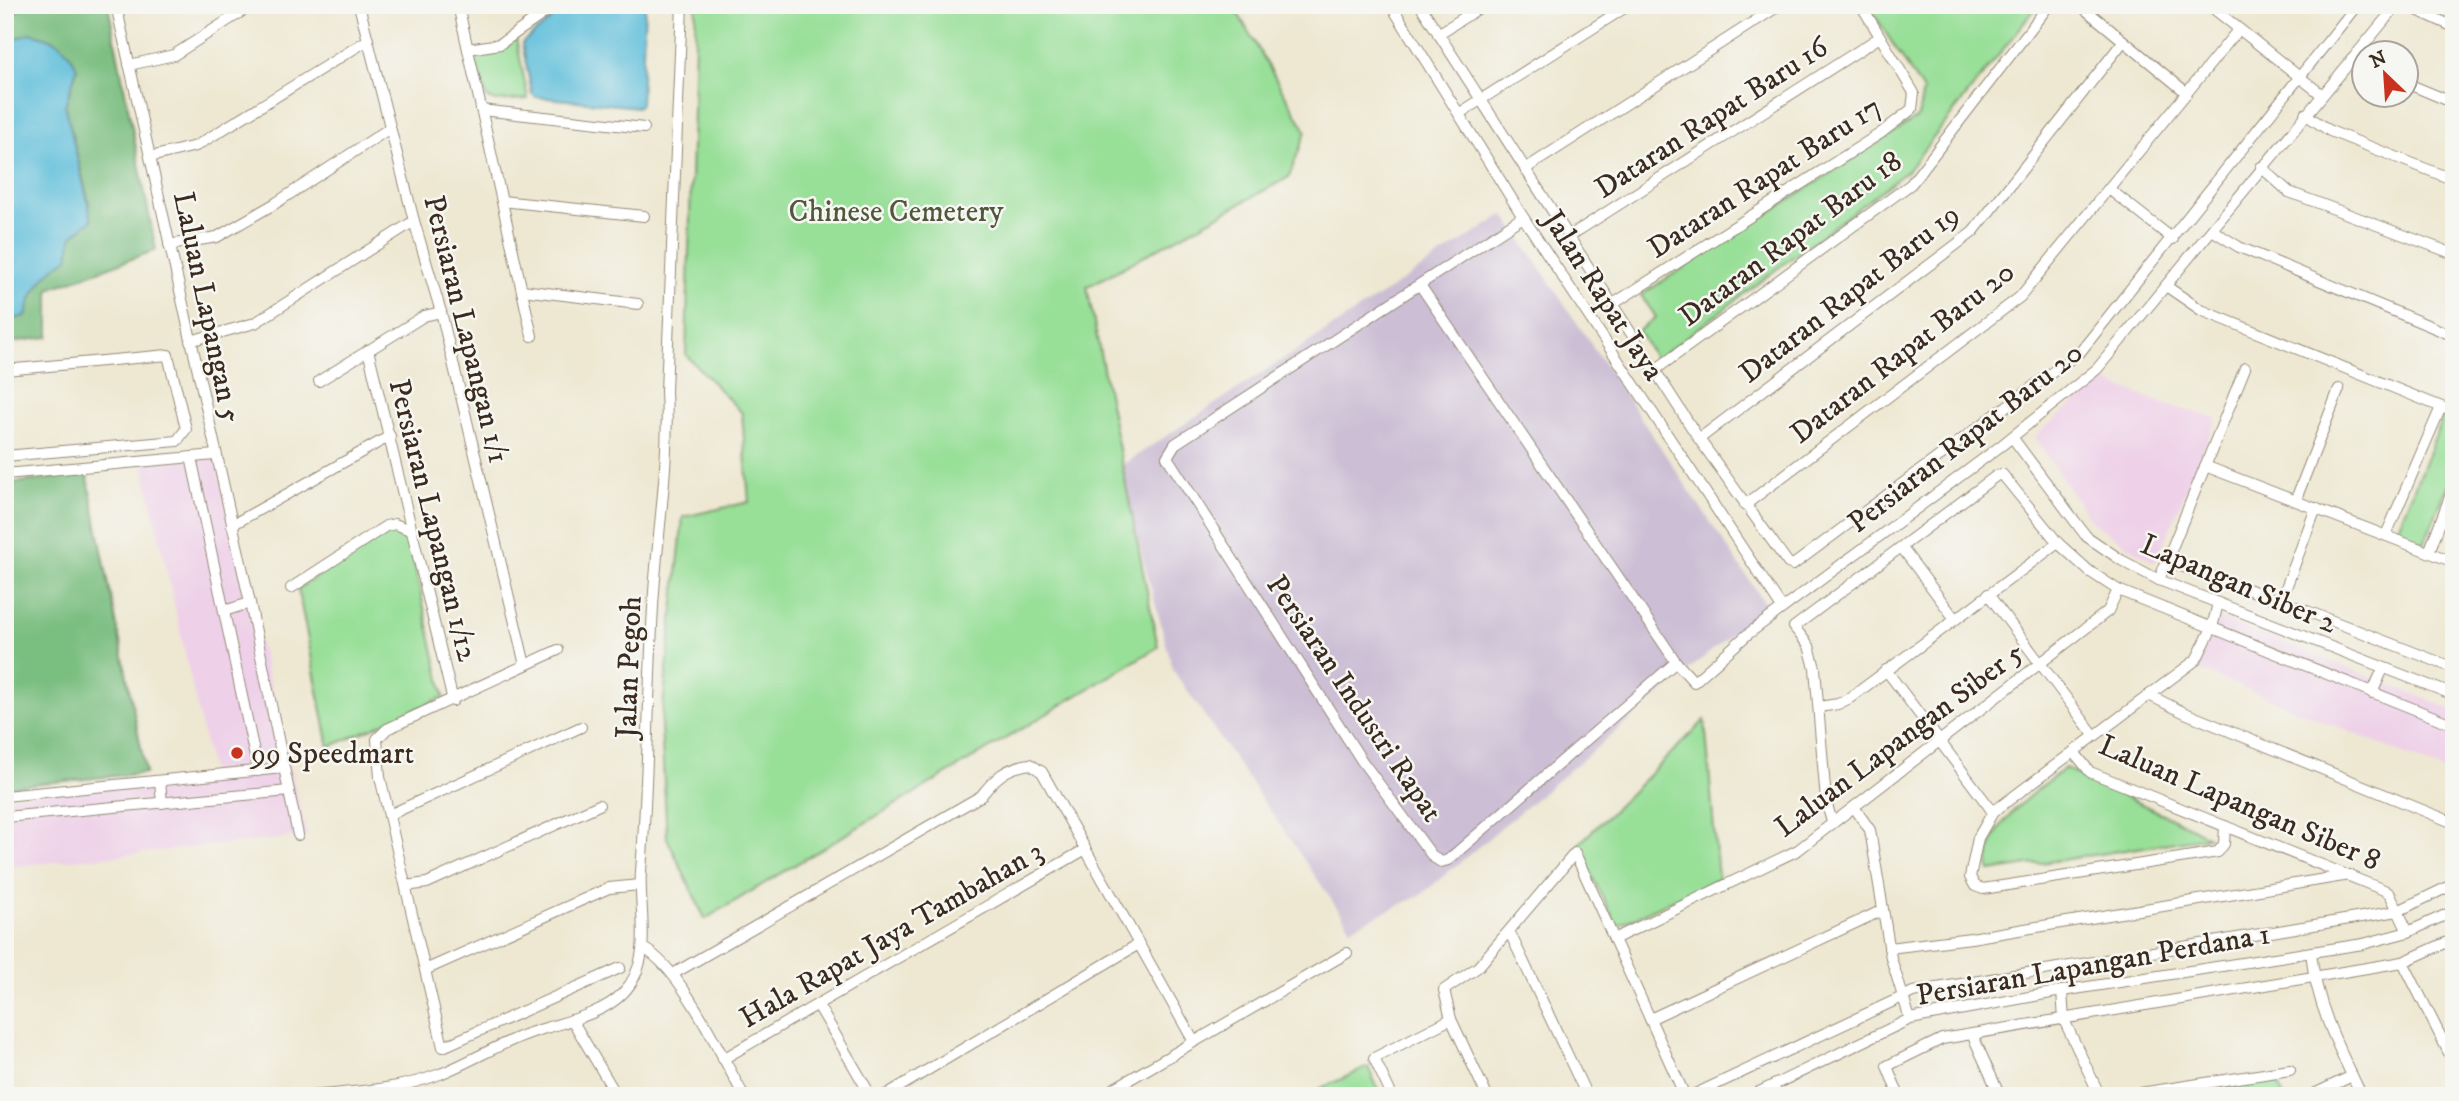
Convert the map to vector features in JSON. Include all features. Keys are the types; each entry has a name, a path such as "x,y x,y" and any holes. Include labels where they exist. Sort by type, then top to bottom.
{"street":[{"name":"Laluan Lapangan 5","path":"5,474 215,455 116,5"},
{"path":"129,65 174,55 252,5"},
{"name":"Persiaran Lapangan 1/1","path":"359,5 414,221 441,312 525,665"},
{"path":"458,5 532,336"},
{"path":"468,49 500,44 556,5"},
{"name":"Jalan Pegoh","path":"310,1096 415,1082 527,1034 572,1020 623,994 635,978 643,948 640,885 648,783 653,606 668,439 666,391 682,5"},
{"name":"Jalan Rapat Jaya","path":"1391,5 1523,217 1782,608"},
{"path":"1420,5 1479,102 1699,439 1788,563 1800,563 2081,351 2300,79 2354,6"},
{"path":"1438,34 1485,5"},
{"path":"1460,113 1629,5"},
{"path":"1525,169 1780,5"},
{"name":"Dataran Rapat Baru 17","path":"1613,304 1881,133 1912,109 1914,93 1861,5"},
{"name":"Dataran Rapat Baru 18","path":"1655,369 1911,184 2049,5"},
{"path":"2080,5 2122,43 2187,93"},
{"path":"2208,5 2321,94"},
{"name":"Persiaran Rapat Baru 20","path":"2369,38 2397,5"},
{"path":"2406,5 2454,27"},
{"name":"Dataran Rapat Baru 20","path":"1745,505 2020,297 2238,30"},
{"name":"Dataran Rapat Baru 16","path":"1568,237 1880,37"},
{"path":"150,157 196,146 368,40"},
{"name":"Dataran Rapat Baru 19","path":"1699,439 1973,232 2122,43"},
{"name":"Persiaran Rapat Baru 20","path":"1676,662 1694,682 1782,608 2012,437 2097,369 2350,61"},
{"path":"2420,89 2454,103"},
{"path":"481,110 644,128"},
{"path":"2305,114 2330,131 2454,180"},
{"path":"169,245 217,237 276,203 390,128"},
{"path":"2261,167 2289,192 2454,254"},
{"path":"2109,189 2173,239"},
{"path":"502,201 644,216"},
{"name":"Persiaran Industri Rapat","path":"1523,217 1175,444 1167,457 1362,761 1433,858 1441,862 1448,860 1676,662"},
{"path":"190,341 256,323 414,221"},
{"path":"2212,230 2239,247 2454,335"},
{"path":"1420,285 1676,662"},
{"path":"2166,286 2210,314 2454,412"},
{"path":"522,290 638,304"},
{"path":"319,381 424,316 441,312"},
{"name":"Persiaran Lapangan 1/12","path":"368,350 453,701"},
{"path":"5,370 168,355 187,429 177,441 5,456"},
{"path":"2159,580 2245,368"},
{"path":"2296,499 2339,388"},
{"path":"2386,535 2441,407"},
{"path":"232,525 390,436"},
{"name":"Lapangan Siber 2","path":"2012,437 2086,536 2121,560 2159,580 2454,695"},
{"path":"215,455 250,603 298,835"},
{"path":"191,457 258,771"},
{"path":"2205,466 2454,562"},
{"path":"1832,822 1826,801 1812,655 1794,627 1996,475 2002,474 2031,506 2058,544 2118,590 2454,725"},
{"path":"2429,552 2454,486"},
{"path":"2281,601 2316,508"},
{"path":"291,588 386,526 395,524 412,531"},
{"path":"1819,707 1838,704 1850,698 2058,544"},
{"path":"1902,548 1955,620"},
{"path":"2167,561 2281,601 2454,668"},
{"name":"Laluan Lapangan Siber 5","path":"1614,939 1798,850 2108,611 2118,590"},
{"path":"1988,594 2094,735"},
{"path":"224,611 250,603"},
{"path":"2218,603 2212,628 2196,660 1993,812 1978,838 1970,877 1975,886 1983,889 2218,852 2224,844 2225,825"},
{"path":"558,650 453,701 387,729 377,739 376,753 443,1047 620,968"},
{"path":"2372,693 2383,669"},
{"path":"1886,670 1993,812"},
{"path":"2149,695 2185,713 2454,823"},
{"path":"389,815 581,727"},
{"name":"Laluan Lapangan Siber 8","path":"2074,752 2090,772 2349,875 2390,894 2408,932"},
{"path":"673,974 981,796 997,775 1011,767 1030,764 1042,772 1137,945 1193,1040"},
{"path":"5,796 283,768"},
{"path":"160,781 162,803"},
{"path":"5,817 289,791"},
{"path":"406,886 427,883 598,805"},
{"path":"1854,807 1870,830 1889,948 1910,1019"},
{"name":"Hala Rapat Jaya Tambahan 3","path":"723,1059 1084,850"},
{"path":"1487,1096 1451,1019 1444,990 1478,967 1510,933 1575,853 1685,1096"},
{"path":"1889,948 2216,899 2349,875"},
{"path":"1691,1096 1903,998 1951,984 2306,929 2398,911 2454,884"},
{"path":"425,970 609,888 640,885"},
{"path":"1650,1019 1883,910"},
{"name":"Persiaran Lapangan Perdana 1","path":"1751,1096 1775,1091 1910,1019 2062,990 2311,952 2408,932 2454,911"},
{"path":"1510,933 1587,1096"},
{"path":"1899,1096 1887,1066 1892,1061 1942,1039 2403,962 2454,939"},
{"path":"884,1096 1137,945"},
{"path":"643,948 657,955 673,974 744,1096"},
{"path":"2311,952 2313,977 2325,1021 2362,1096"},
{"path":"1101,1096 1193,1040 1347,953"},
{"path":"2403,962 2450,1055"},
{"path":"2062,990 2064,1020 2100,1096"},
{"path":"818,1006 871,1096"},
{"path":"1392,1096 1374,1058 1451,1019"},
{"path":"572,1020 617,1096"},
{"path":"1972,1034 2000,1096"},
{"path":"2122,1096 2290,1070"},
{"path":"2310,1096 2352,1076"}],"shaded area":[{"path":"1504,214 1766,605 1421,895 1351,928 1173,670 1119,467"},
{"path":"2101,380 2172,407 2217,418 2155,563 2092,522 2034,437"},
{"path":"214,455 307,836 5,867 5,797 212,775 143,464"},
{"path":"2218,617 2454,710 2454,775 2197,669"}],"green space":[{"path":"26,5 108,5 156,250 49,289 49,337 5,343 5,321 26,316 32,297 41,282 68,258 71,236 89,203 65,106 77,68 15,39 5,47 5,20"},
{"name":"Chinese Cemetery","path":"696,5 1233,5 1306,131 1289,177 1087,287 1158,647 705,919 667,838 661,726 683,517 749,502 742,413 686,355"},
{"path":"1868,5 2038,5 1907,171 1656,360 1638,331 1656,317 1641,295 1918,117 1923,91"},
{"path":"516,38 528,99 496,101 487,98 473,54 500,48"},
{"path":"2444,415 2454,419 2454,471 2424,543 2396,532"},
{"path":"87,474 146,773 5,787 5,484"},
{"path":"400,531 408,537 444,697 329,747 298,589 385,532"},
{"path":"1705,720 1718,879 1617,926 1577,846"},
{"path":"2065,768 2208,837 1990,871 1989,855 2002,825 2026,799"},
{"path":"1368,1067 1381,1096 1304,1096"},
{"path":"2276,1079 2283,1096 2185,1096"}],"water":[{"path":"569,5 645,5 641,104 637,107 536,97 532,94 522,43"},
{"path":"31,33 59,44 69,53 77,68 65,106 92,220 72,236 68,258 41,282 32,297 26,316 5,321 5,47 15,39"}],"place":[{"name":"99 Speedmart","path":"237,753"}]}
